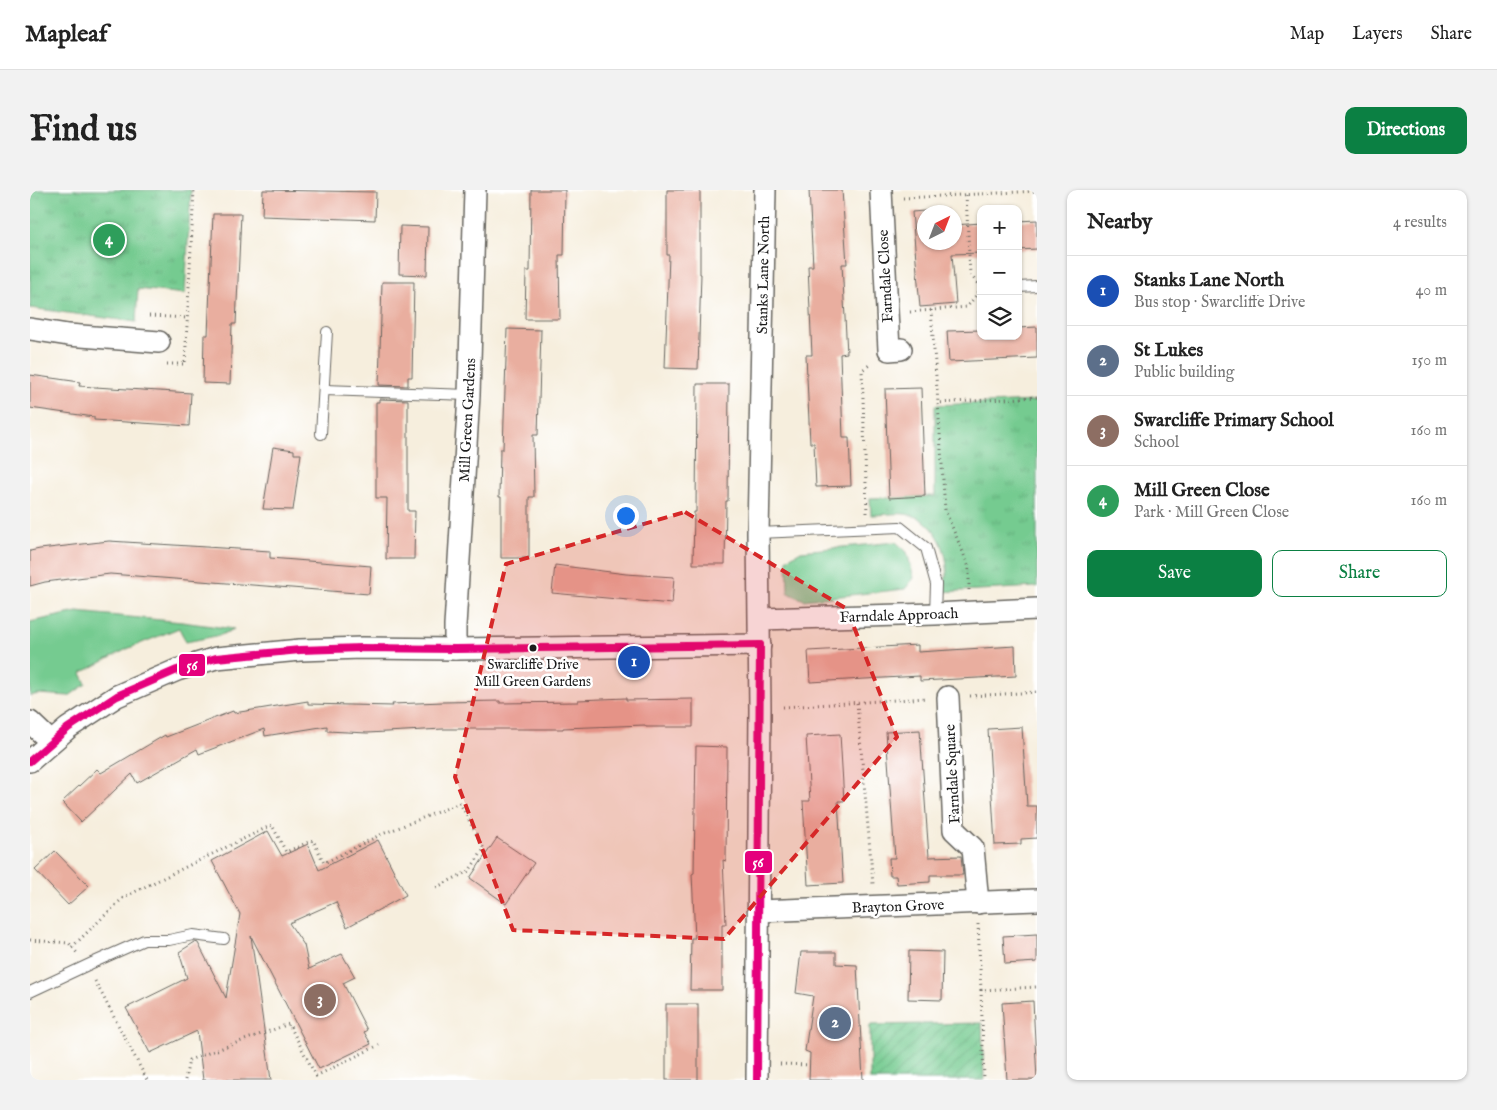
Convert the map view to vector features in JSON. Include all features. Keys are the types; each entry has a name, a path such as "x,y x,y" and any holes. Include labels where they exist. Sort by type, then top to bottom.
{"street":[{"name":"Mill Green Gardens","path":"455,649 469,395 475,190"},
{"name":"Stanks Lane North","path":"757,1072 760,709 758,533 765,190"},
{"name":"Farndale Close","path":"881,195 887,314 895,350"},
{"path":"30,329 68,335 159,342"},
{"name":"Farndale Approach","path":"760,619 968,613 1037,609"},
{"path":"30,761 68,728 116,696 176,670 216,658 300,650 362,648 455,649 760,645"},
{"name":"Farndale Square","path":"948,697 954,830 973,848 978,903"},
{"path":"30,722 51,742"},
{"name":"Brayton Grove","path":"759,911 1037,900"}],"lane":[{"path":"1022,287 1037,286"},
{"path":"321,434 328,332"},
{"path":"324,390 469,395"},
{"path":"758,533 900,527 926,548 936,584 935,614"},
{"path":"30,992 144,940 169,940 193,935 224,939"}],"path":[{"path":"187,318 194,190"},
{"path":"881,195 966,195 1037,191"},
{"path":"966,195 970,274 977,284"},
{"path":"887,314 967,307 977,294"},
{"path":"931,310 945,510 969,567 968,613"},
{"path":"867,528 862,370 895,350"},
{"path":"938,402 1037,397"},
{"path":"760,709 1037,692"},
{"path":"857,703 875,907"},
{"path":"72,947 124,898 272,825 286,852 313,840 324,863 380,835 460,803 484,849 469,871 435,888"},
{"path":"978,903 984,1080"},
{"path":"30,940 69,943 86,966 147,1080"},
{"path":"981,990 1037,987"},
{"path":"184,1080 189,1060 289,1024 316,1076 380,1045"},
{"path":"757,1072 810,1064"}],"highlighted area":[{"path":"685,512 847,609 897,737 724,939 513,930 455,777 506,564"}],"green space":[{"path":"30,190 191,190 185,294 138,289 136,322 30,308"},
{"path":"1037,401 1037,587 940,592 947,570 945,553 938,536 926,523 910,515 871,515 870,498 935,496 935,405"},
{"path":"896,542 907,552 914,578 905,589 804,600 788,593 787,559 801,551"},
{"path":"77,612 234,629 221,635 186,642 179,628 127,649 81,673 86,684 69,696 38,694 30,696 30,622"},
{"path":"982,1023 984,1080 870,1080 870,1025"}],"building":[{"path":"263,190 376,192 375,220 262,216"},
{"path":"531,190 565,190 564,255 559,255 560,319 525,319 526,271 530,271"},
{"path":"667,190 700,190 701,274 698,369 665,368 669,255 667,255"},
{"path":"809,190 842,190 847,264 842,264 847,353 840,354 843,438 849,438 851,486 816,487 814,443 810,443 806,355 812,355 808,266 813,266"},
{"path":"912,212 917,212 917,250 962,250 962,224 977,223 977,253 952,254 956,304 920,307"},
{"path":"213,214 241,214 236,324 232,324 230,384 203,383 204,335 208,335"},
{"path":"1037,220 1037,249 1022,250 1022,221"},
{"path":"400,226 428,227 427,275 399,274"},
{"path":"382,282 414,282 412,377 408,377 408,386 379,385"},
{"path":"1037,327 1037,358 949,362 947,331 977,330 977,340 1022,340 1022,328"},
{"path":"507,329 541,330 538,435 533,435 534,497 529,497 529,558 501,558 500,449 503,449"},
{"path":"30,375 80,382 79,386 191,393 189,426 94,420 94,417 30,408"},
{"path":"697,384 729,384 728,501 726,501 725,564 693,564 694,512 696,512"},
{"path":"921,388 925,496 889,498 885,389"},
{"path":"379,399 408,400 408,511 415,511 414,559 386,559 387,498 376,498 376,402 379,402"},
{"path":"273,447 294,450 294,454 301,454 293,510 263,509"},
{"path":"109,541 270,551 270,558 371,566 369,594 110,574 45,582 30,586 30,551"},
{"path":"555,565 626,574 674,577 672,604 552,593"},
{"path":"918,645 918,652 1015,646 1016,676 920,681 920,676 810,682 808,651"},
{"path":"626,698 626,700 693,699 693,727 646,727 645,725 563,729 443,729 367,733 327,731 327,726 265,736 264,729 199,754 197,749 137,783 132,774 81,822 62,802 97,769 101,773 165,735 166,737 233,711 234,713 308,701 308,704 393,706 392,704 443,702 578,702 578,700"},
{"path":"1022,727 1027,806 1037,806 1037,838 1021,839 1021,844 995,845 988,729"},
{"path":"920,730 929,857 961,856 963,875 930,875 930,882 897,884 896,876 890,876 889,858 895,858 886,732"},
{"path":"840,734 844,801 838,801 843,883 808,885 803,801 810,801 806,736"},
{"path":"696,746 727,747 726,861 723,860 726,924 722,924 722,990 690,990 691,938 695,938 692,874 694,873"},
{"path":"268,831 282,856 308,844 319,870 378,840 406,895 347,927 336,902 289,923 304,945 309,969 342,954 355,977 343,983 367,1030 364,1032 371,1044 319,1069 251,936 271,1080 203,1080 197,1031 150,1053 126,1008 187,978 179,952 195,942 198,943 226,998 240,914 212,861"},
{"path":"497,838 534,863 506,904 470,878"},
{"path":"55,851 89,886 68,905 35,870"},
{"path":"1037,934 1037,962 1005,964 1003,936"},
{"path":"909,951 943,952 942,1000 908,999"},
{"path":"801,952 836,952 836,964 857,965 863,1080 809,1080 810,1053 805,1051 813,996 796,993"},
{"path":"1033,1001 1037,1080 1007,1080 1002,1003"},
{"path":"666,1004 698,1004 698,1080 666,1080"}],"transit line":[{"name":"56","path":"30,761 68,728 117,696 177,670 216,658 300,650 362,648 455,649 760,645"},
{"name":"56","path":"757,1080 760,645"}],"place":[{"name":"Mill Green Close","path":"109,240"},
{"name":"Swarcliffe Drive Mill Green Gardens","path":"533,648"},
{"name":"Stanks Lane North","path":"634,662"},
{"name":"Swarcliffe Primary School","path":"320,1000"},
{"name":"St Lukes","path":"835,1023"}]}
